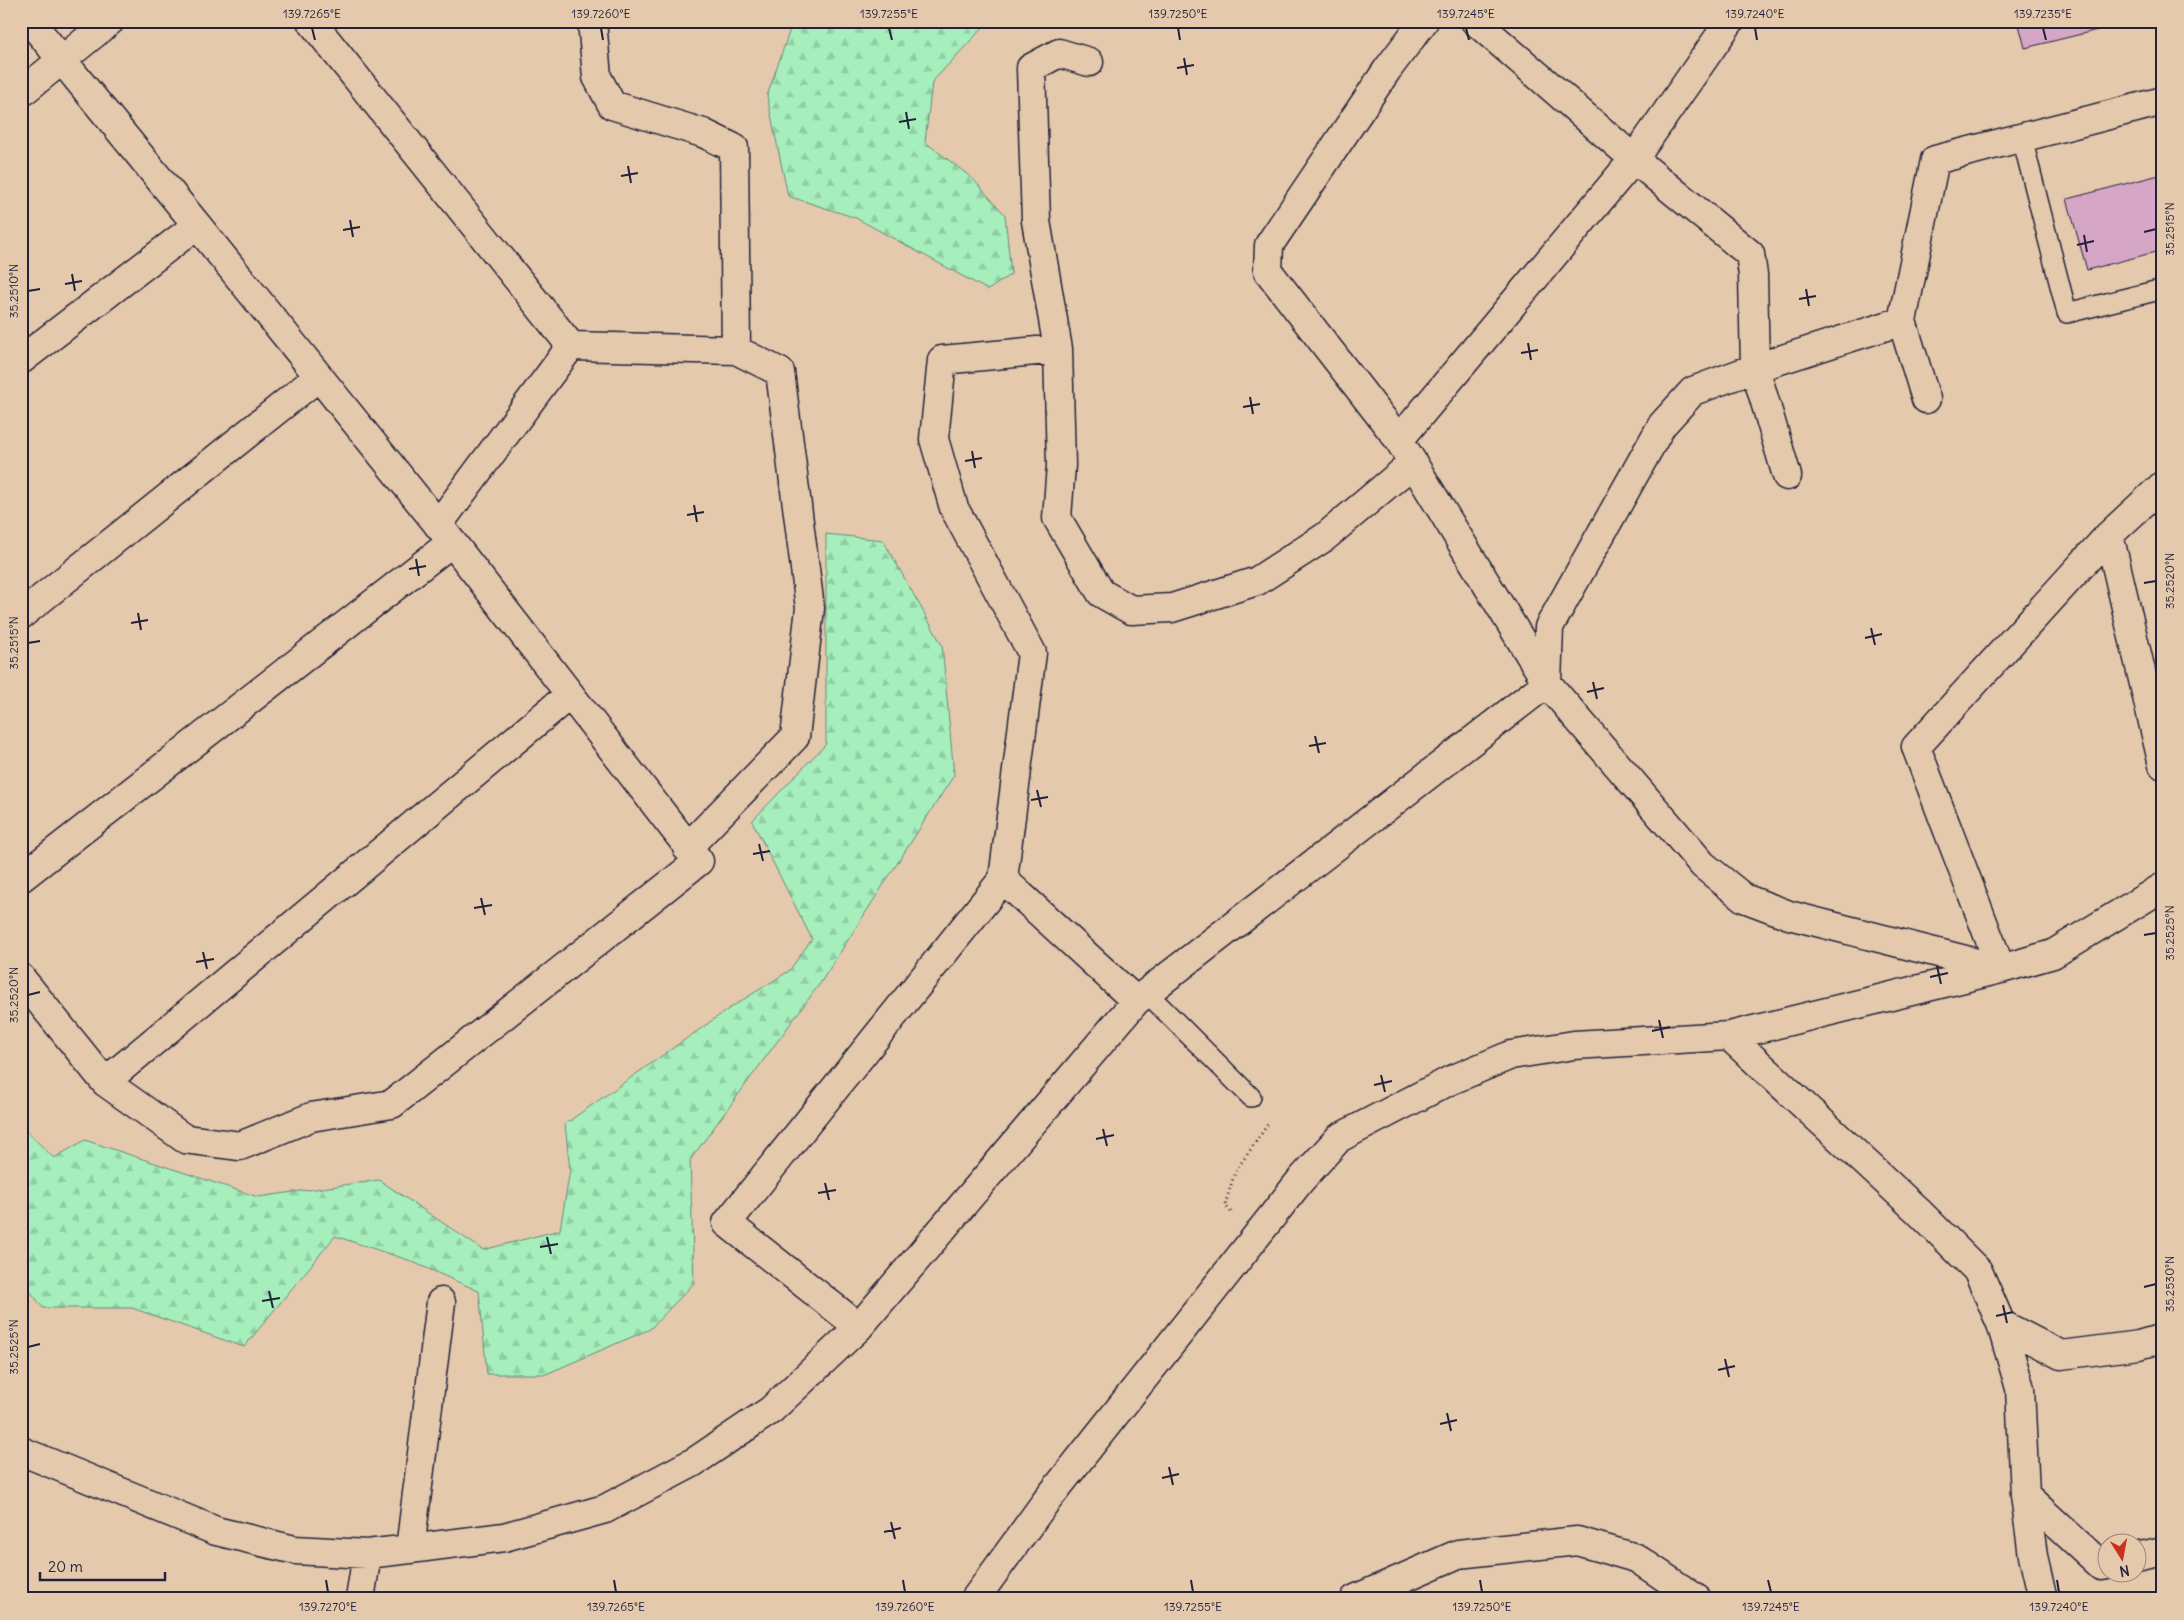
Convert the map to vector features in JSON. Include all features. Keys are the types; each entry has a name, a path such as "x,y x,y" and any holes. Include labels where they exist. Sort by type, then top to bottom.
{"street":[{"path":"21,978 105,1082 186,1139 240,1146 311,1117 392,1104 699,861 445,534 197,225 30,21"},
{"path":"21,93 110,21"},
{"path":"311,21 571,346 736,350 780,372 810,608 795,737 688,848"},
{"path":"592,21 597,77 612,105 703,133 734,148 736,350"},
{"path":"1424,21 1387,70 1268,245 1268,271 1399,440 1548,682 1704,865 1744,898 1789,915 2001,969"},
{"path":"1475,21 1634,159 1750,254 1753,275 1755,368 1787,476"},
{"path":"1399,440 1634,159 1730,21"},
{"path":"1089,62 1059,53 1030,68 1036,221 1058,349 1061,465 1057,518 1101,593 1131,610 1172,608 1257,581 1325,537 1412,463"},
{"path":"1926,399 1902,321 1935,160 2163,101"},
{"path":"21,360 197,225"},
{"path":"1548,682 1549,627 1662,425 1693,391 1755,368 1902,321"},
{"path":"21,878 445,534 571,346"},
{"path":"859,1327 727,1223 1004,879 1032,652 954,508 934,440 942,360 1058,349"},
{"path":"21,615 318,377"},
{"path":"2001,969 1916,748 2109,536 2163,485"},
{"path":"2109,536 2163,765"},
{"path":"21,1451 216,1531 295,1550 367,1554 410,1550 504,1537 606,1509 694,1462 772,1410 859,1327 1142,997 1548,682"},
{"path":"105,1082 569,695"},
{"path":"1004,879 1142,997"},
{"path":"975,1599 1044,1504 1300,1181 1339,1138 1458,1077 1511,1055 1565,1046 1729,1036 2001,969 2053,954 2163,887"},
{"path":"1729,1036 1918,1211 1978,1271 2001,1324 2020,1388 2024,1495 2033,1556 2044,1599"},
{"path":"410,1550 441,1302"},
{"path":"2001,1324 2061,1355 2139,1345 2163,1338"},
{"path":"2024,1495 2096,1561"},
{"path":"1355,1599 1458,1554 1578,1540 1636,1558 1697,1599"},
{"path":"2146,1555 2163,1551"},
{"path":"360,1599 367,1554"}],"lane":[{"path":"2022,138 2067,314 2163,289"},
{"path":"1142,997 1251,1098"}],"path":[{"path":"1251,1098 1272,1119 1235,1172 1225,1205 1256,1237"}],"green space":[{"path":"793,21 985,21 986,24 932,82 925,142 972,178 1005,215 1011,274 988,290 856,218 788,196 767,96"},
{"path":"826,534 883,540 942,645 954,775 821,982 690,1160 694,1283 650,1329 546,1374 487,1374 479,1291 408,1260 335,1236 244,1347 132,1308 43,1308 21,1279 21,1126 54,1158 85,1140 258,1197 379,1180 483,1250 560,1230 570,1170 565,1124 730,1008 789,971 812,939 752,821 826,744"}],"building":[{"path":"2018,21 2134,21 2025,48"},
{"path":"2163,174 2163,250 2087,270 2067,199"}]}
